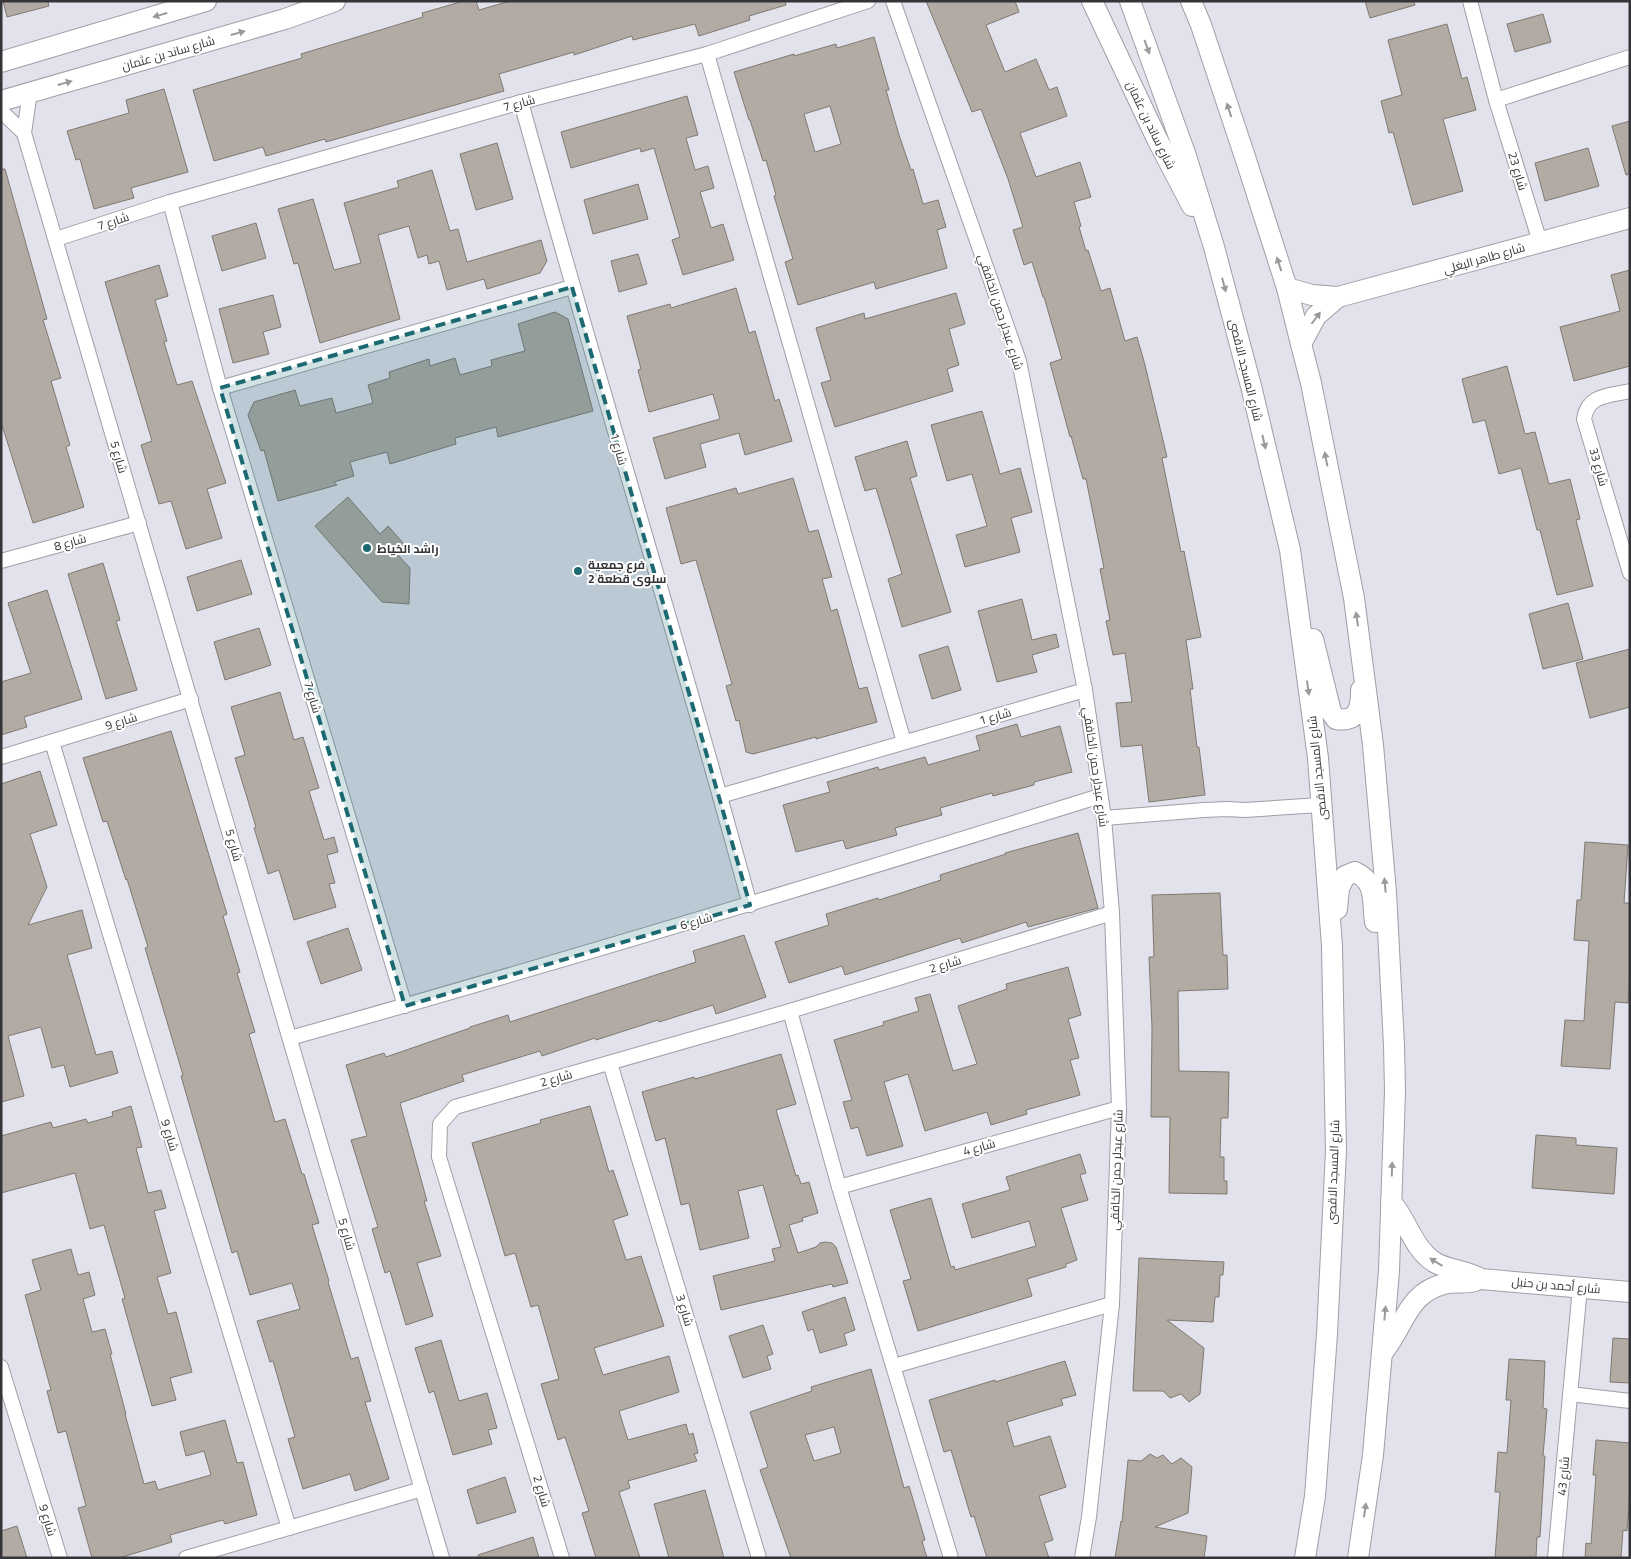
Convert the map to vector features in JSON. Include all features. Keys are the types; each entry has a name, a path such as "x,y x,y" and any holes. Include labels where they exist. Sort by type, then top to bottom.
{"main road":[{"path":"1,62 206,1"},
{"name":"شارع ساند بن عثمان","path":"1,101 287,10 335,1"},
{"name":"شارع ساند بن عثمان","path":"1092,1 1157,139 1214,247"},
{"name":"شارع المسجد الاقصى","path":"1130,1 1186,156 1214,247 1251,386 1290,550 1318,758 1332,946 1336,1151 1327,1334 1311,1524 1305,1558"},
{"path":"1191,1 1201,25 1287,288 1311,383 1354,598 1374,745 1386,892 1395,1091 1389,1271 1373,1455 1358,1558"},
{"name":"شارع طاهر البغلي","path":"1287,288 1312,295 1338,297 1630,218"},
{"name":"شارع طاهر البغلي","path":"1301,344 1316,316 1338,297"},
{"path":"1290,550 1331,712 1336,719 1346,720 1355,715 1361,706 1361,646"},
{"path":"1332,946 1339,888 1345,876 1355,872 1364,876 1370,884 1381,984 1394,1045"},
{"name":"شارع أحمد بن حنبل","path":"1391,1202 1402,1215 1413,1240 1426,1256 1444,1267 1468,1273 1481,1279 1630,1292"},
{"name":"شارع أحمد بن حنبل","path":"1382,1354 1394,1338 1410,1306 1422,1294 1446,1283 1467,1283 1481,1279"},
{"path":"1311,1524 1314,1558"}],"street":[{"name":"شارع 7","path":"56,239 170,202 521,102 707,54 868,1"},
{"name":"شارع عبدلر حمن الخافقي","path":"893,1 1019,360 1085,690 1104,818 1112,913 1119,1108 1112,1304 1089,1518 1082,1558"},
{"name":"شارع 23","path":"1470,1 1496,100 1540,242"},
{"path":"707,54 904,742"},
{"path":"1496,100 1630,57"},
{"name":"شارع 5","path":"30,92 24,133 442,1558"},
{"name":"شارع 1","path":"521,102 572,287 750,905"},
{"name":"شارع 5","path":"1,111 24,133"},
{"name":"شارع 7","path":"170,202 220,388 405,1006"},
{"path":"220,388 572,287"},
{"name":"شارع 33","path":"1630,391 1594,399 1586,408 1584,419 1630,573"},
{"name":"شارع 8","path":"1,561 138,522"},
{"name":"شارع 1","path":"720,796 1085,690"},
{"name":"شارع 9","path":"1,757 191,699"},
{"name":"شارع 9","path":"52,742 289,1528"},
{"name":"شارع 6","path":"290,1038 750,905 1100,796"},
{"path":"1104,818 1227,808 1245,810 1320,805"},
{"name":"شارع 2","path":"562,1558 439,1157 440,1124 455,1107 790,1011 1112,913"},
{"path":"790,1011 839,1186 951,1558"},
{"name":"شارع 3","path":"610,1063 759,1558"},
{"name":"شارع 4","path":"839,1186 1119,1108"},
{"name":"شارع 43","path":"1555,1558 1580,1287"},
{"path":"894,1366 1112,1304"},
{"name":"شارع 9","path":"1,1367 60,1558"},
{"path":"1570,1394 1630,1401"},
{"path":"186,1558 422,1489"}],"highlighted area":[{"path":"572,287 750,905 405,1006 220,388"}],"building":[{"path":"3,1 48,1 49,6 7,17"},
{"path":"464,1 476,1 479,10 510,1 785,1 786,5 749,16 750,20 699,36 695,24 633,40 632,36 574,55 574,52 499,74 504,91 326,142 325,139 266,156 263,147 214,161 193,90 302,58 301,54 423,17 422,13"},
{"path":"926,1 1015,1 1019,12 986,25 1005,72 1036,59 1049,90 1057,87 1067,116 1020,133 1036,177 1080,162 1091,197 1074,202 1086,251 1088,250 1101,291 1110,288 1125,341 1137,337 1145,365 1167,457 1162,458 1181,552 1184,551 1201,637 1186,640 1193,689 1190,689 1197,747 1199,747 1205,795 1149,802 1142,745 1121,747 1116,703 1132,702 1125,653 1113,655 1106,621 1110,620 1100,569 1104,568 1086,479 1083,479 1050,363 1062,359 1032,262 1024,265 1013,230 1023,227 1008,179 981,109 972,112"},
{"path":"1365,1 1414,1 1415,5 1370,18"},
{"path":"1543,14 1551,42 1515,52 1507,24"},
{"path":"1447,24 1462,79 1467,77 1476,110 1443,119 1463,191 1413,205 1393,132 1389,133 1381,101 1402,95 1388,40"},
{"path":"874,37 899,135 911,170 913,169 923,204 938,200 946,227 937,230 947,268 876,289 874,282 798,305 785,262 793,259 774,196 776,195 766,160 763,161 734,72 836,44 837,48","holes":["830,106 841,144 815,152 804,114"]},
{"path":"164,89 188,172 131,188 134,198 94,209 80,159 76,160 67,131 129,113 126,100"},
{"path":"687,96 698,135 686,138 695,170 708,166 714,188 700,192 711,228 723,224 734,260 683,275 672,240 680,237 654,148 641,152 640,148 571,168 561,132"},
{"path":"1630,121 1630,174 1626,175 1612,126"},
{"path":"497,143 513,199 476,210 460,154"},
{"path":"1588,148 1599,186 1545,201 1535,163"},
{"path":"1,169 5,169 47,319 43,320 61,378 51,381 70,445 66,447 84,507 33,523 1,422"},
{"path":"432,170 450,231 458,229 467,262 541,240 547,261 540,273 487,289 484,279 447,290 439,261 429,264 427,255 418,258 409,226 378,235 400,319 320,343 298,263 294,264 278,209 313,199 334,270 361,263 344,203 399,187 397,181"},
{"path":"638,184 648,219 593,234 584,200"},
{"path":"256,223 266,258 222,271 212,236"},
{"path":"638,254 647,284 619,292 611,261"},
{"path":"159,265 168,296 155,300 167,341 164,342 177,385 192,381 226,483 207,489 222,538 186,549 171,501 159,504 141,445 152,441 105,282"},
{"path":"1630,270 1630,366 1574,381 1560,327 1620,311 1611,275"},
{"path":"736,288 749,333 755,331 775,401 779,399 792,441 745,455 739,433 700,444 706,467 665,479 653,438 720,419 713,394 649,412 638,370 641,369 627,316 670,304 671,308"},
{"path":"956,293 965,324 949,329 959,365 947,369 953,391 835,427 821,383 831,380 816,328 864,313 865,319"},
{"path":"273,295 281,327 263,332 269,354 233,363 219,309"},
{"path":"555,312 568,319 593,411 498,437 496,427 455,438 456,444 390,464 387,452 350,462 354,476 334,482 337,485 278,501 264,450 261,451 248,415 254,402 295,390 300,406 332,398 336,413 373,403 368,385 390,378 389,372 429,359 430,366 455,358 460,375 492,366 491,360 525,351 518,324"},
{"path":"1507,366 1525,434 1535,432 1549,484 1570,479 1580,519 1576,520 1593,586 1557,595 1540,530 1537,530 1521,468 1499,474 1485,420 1473,423 1462,379"},
{"path":"982,411 1000,474 1020,468 1032,512 1011,518 1020,552 965,567 956,535 987,526 972,474 947,481 931,425"},
{"path":"907,441 917,476 910,478 951,612 902,627 888,579 902,574 876,488 865,491 855,457"},
{"path":"793,478 809,532 818,530 832,577 822,579 831,611 837,609 859,689 867,687 877,722 753,754 746,752 739,720 736,721 726,686 732,684 696,560 681,564 666,508 736,488 738,494"},
{"name":"راشد الخياط","path":"348,497 380,534 388,526 404,544 396,553 410,568 409,604 382,602 315,526"},
{"path":"241,560 252,594 197,611 187,577"},
{"path":"103,563 120,620 116,621 137,690 106,699 68,574"},
{"path":"47,590 82,699 24,717 27,727 1,735 1,682 31,673 8,603"},
{"path":"1022,599 1032,640 1056,634 1059,647 1032,655 1037,672 997,682 978,611"},
{"path":"1568,603 1583,659 1543,669 1529,614"},
{"path":"259,628 271,665 225,680 214,642"},
{"path":"948,646 961,690 932,699 919,655"},
{"path":"1630,649 1630,707 1590,718 1576,663"},
{"path":"280,692 294,740 303,737 319,788 309,791 324,840 334,837 338,852 327,855 335,883 329,884 336,907 294,920 279,870 268,874 254,828 256,827 235,758 245,755 231,707"},
{"path":"1017,724 1021,737 1060,726 1072,772 1034,782 1034,785 993,796 992,793 940,808 942,815 895,828 897,835 846,849 843,840 796,852 783,805 830,792 827,782 878,767 879,770 925,757 928,765 980,750 976,736"},
{"path":"171,731 227,914 223,916 240,972 237,973 255,1032 249,1034 275,1122 285,1119 302,1174 304,1174 319,1223 312,1225 328,1282 351,1359 358,1357 371,1401 365,1402 389,1479 355,1491 350,1474 303,1489 288,1439 295,1437 273,1361 270,1362 257,1321 300,1309 292,1283 250,1295 237,1251 232,1253 181,1076 183,1075 145,948 148,947 127,879 107,821 103,822 83,758"},
{"path":"40,771 57,825 30,834 47,887 28,925 82,910 92,948 67,955 96,1055 112,1051 118,1073 70,1087 64,1065 52,1068 41,1027 8,1036 24,1096 1,1102 1,784"},
{"path":"1078,833 1098,908 1028,927 1026,922 962,943 960,938 845,975 842,966 789,983 775,942 829,925 826,914 878,898 879,900 941,880 940,875 1005,853"},
{"path":"1585,842 1628,845 1624,903 1630,903 1628,1003 1615,1002 1610,1069 1561,1066 1565,1020 1584,1021 1589,941 1574,940 1577,900 1581,900"},
{"path":"1220,893 1223,955 1227,955 1228,989 1178,991 1179,1071 1229,1072 1228,1118 1221,1118 1220,1157 1224,1157 1224,1181 1227,1181 1227,1194 1169,1193 1170,1117 1151,1117 1152,1028 1149,957 1154,957 1152,895"},
{"path":"348,928 362,970 321,984 307,942"},
{"path":"744,935 766,997 716,1014 713,1005 596,1040 595,1038 542,1056 540,1051 462,1075 464,1081 400,1103 427,1201 424,1201 441,1256 417,1263 433,1316 406,1325 390,1271 385,1273 372,1229 378,1227 351,1140 367,1136 346,1065 384,1053 386,1057 508,1015 510,1022 696,962 693,951"},
{"path":"1068,967 1081,1015 1068,1019 1079,1058 1070,1060 1080,1095 1026,1110 1027,1114 991,1125 987,1112 925,1131 908,1074 884,1082 903,1146 867,1156 858,1127 851,1129 843,1102 852,1100 834,1040 884,1025 883,1022 919,1011 915,998 930,994 953,1071 977,1064 958,1006 1007,989 1006,984"},
{"path":"781,1054 796,1104 776,1110 796,1176 798,1175 801,1184 809,1182 818,1213 802,1218 803,1221 789,1225 798,1253 816,1247 820,1243 832,1243 836,1247 848,1283 833,1287 832,1284 721,1310 713,1276 775,1261 772,1249 781,1247 763,1185 738,1191 749,1238 700,1250 689,1203 681,1205 665,1138 656,1141 642,1092"},
{"path":"131,1106 142,1147 136,1148 148,1193 161,1190 166,1208 154,1211 171,1273 157,1277 168,1314 176,1312 192,1372 170,1378 176,1400 152,1406 122,1299 125,1298 104,1225 90,1229 75,1173 1,1193 1,1136 51,1122 53,1128 86,1119 88,1123 113,1116 112,1112"},
{"path":"590,1106 609,1172 613,1170 628,1215 613,1220 626,1260 641,1256 664,1326 594,1348 603,1375 669,1356 679,1392 619,1411 628,1440 686,1424 689,1435 693,1433 698,1453 694,1454 697,1461 628,1481 630,1488 619,1492 640,1558 596,1558 582,1513 589,1511 565,1437 558,1440 541,1384 559,1379 538,1305 531,1307 515,1253 505,1256 472,1143 541,1123 540,1120"},
{"path":"1536,1135 1576,1138 1576,1145 1617,1148 1614,1194 1532,1188"},
{"path":"1080,1154 1086,1173 1080,1175 1088,1200 1061,1208 1077,1260 1066,1264 1066,1267 1027,1279 1032,1296 918,1331 903,1281 911,1279 890,1210 931,1198 951,1267 954,1266 955,1270 1036,1246 1029,1221 972,1238 962,1204 1010,1190 1006,1177"},
{"path":"71,1249 78,1275 89,1272 95,1295 83,1299 92,1332 105,1329 144,1484 155,1481 158,1490 211,1475 204,1451 186,1456 180,1432 225,1420 237,1463 243,1462 257,1515 225,1524 223,1520 170,1535 172,1542 119,1558 92,1558 78,1508 86,1506 66,1431 58,1433 47,1391 51,1390 25,1295 41,1290 32,1260"},
{"path":"1139,1258 1224,1262 1223,1275 1220,1275 1219,1297 1215,1297 1213,1322 1167,1320 1204,1348 1200,1394 1189,1402 1181,1394 1170,1398 1163,1391 1133,1391"},
{"path":"845,1297 855,1330 844,1334 847,1345 820,1353 813,1329 808,1331 802,1312"},
{"path":"763,1325 773,1354 767,1356 771,1369 743,1378 729,1336"},
{"path":"1613,1338 1630,1339 1630,1383 1610,1382"},
{"path":"441,1340 459,1401 487,1393 497,1428 488,1430 492,1444 453,1455 434,1391 429,1393 415,1348"},
{"path":"1509,1359 1545,1361 1543,1408 1547,1409 1543,1456 1545,1456 1540,1537 1537,1537 1536,1558 1495,1558 1500,1492 1495,1492 1498,1452 1507,1453 1511,1400 1506,1400"},
{"path":"1065,1361 1076,1395 1061,1399 1063,1405 1007,1422 1014,1447 1050,1436 1066,1487 1039,1496 1053,1540 1044,1543 1049,1558 987,1558 974,1516 971,1517 951,1450 944,1452 929,1400"},
{"path":"871,1369 904,1488 909,1486 925,1540 922,1541 927,1558 791,1558 760,1470 768,1467 750,1412 812,1391 811,1387","holes":["834,1427 841,1453 814,1461 805,1435"]},
{"path":"1596,1440 1630,1443 1630,1493 1627,1531 1623,1530 1621,1558 1585,1558 1586,1543 1591,1544 1596,1475 1593,1475"},
{"path":"1150,1454 1157,1458 1163,1455 1172,1464 1181,1458 1192,1467 1188,1513 1155,1527 1207,1536 1204,1558 1115,1558 1122,1522 1128,1460 1141,1461"},
{"path":"505,1477 516,1512 477,1524 467,1490"},
{"path":"705,1490 724,1558 669,1558 654,1504"},
{"path":"17,1526 27,1558 1,1558 1,1531"},
{"path":"533,1537 539,1558 479,1558 478,1555"}],"place":[{"name":"راشد الخياط","path":"367,548"},
{"name":"فرع جمعية سلوى قطعة 2","path":"578,571"}]}
